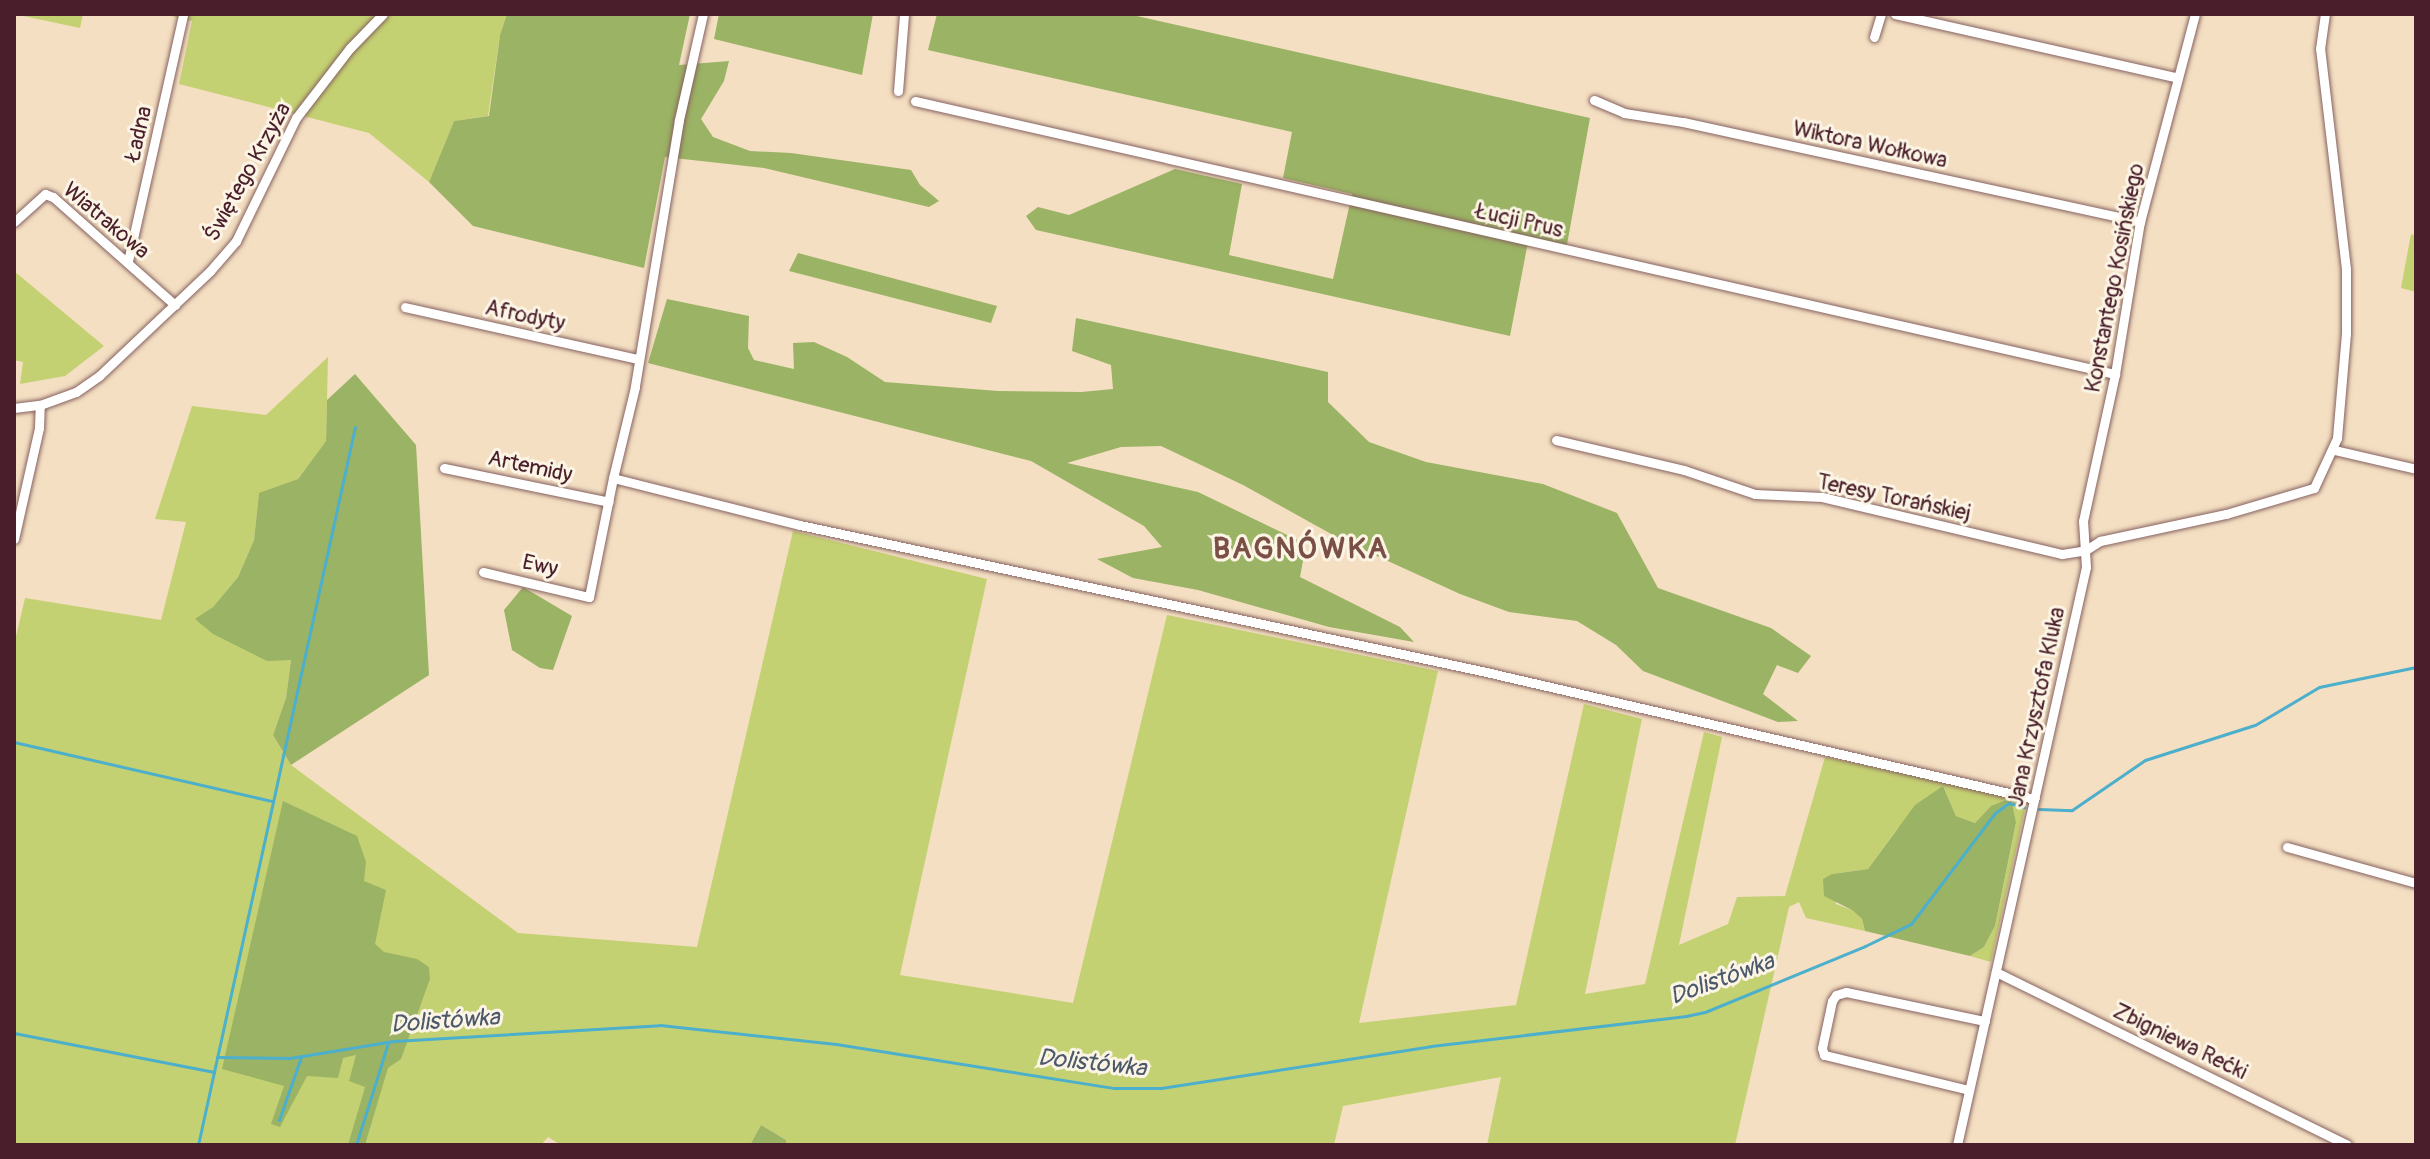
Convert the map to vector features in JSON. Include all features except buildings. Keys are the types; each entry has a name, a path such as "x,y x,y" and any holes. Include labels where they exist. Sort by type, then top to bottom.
{"street":[{"name":"Ładna","path":"128,261 183,14"},
{"name":"Świętego Krzyża","path":"14,408 40,405 76,392 95,380 175,305 236,241 296,118 350,48 383,14"},
{"path":"609,502 638,359 679,120 703,14"},
{"path":"1874,37 1881,14"},
{"path":"1895,14 2178,78"},
{"name":"Konstantego Kosińskiego","path":"2086,550 2083,521 2115,374 2140,222 2195,14"},
{"path":"2086,550 2100,541 2226,514 2308,491 2317,485 2334,450 2345,352 2346,269 2320,49 2325,14"},
{"path":"898,91 901,17"},
{"name":"Wiktora Wołkowa","path":"1594,100 1624,113 1683,122 2140,222"},
{"name":"Łucji Prus","path":"915,101 2115,374"},
{"name":"Wiatrakowa","path":"14,222 45,194 53,197 175,305"},
{"name":"Afrodyty","path":"405,307 638,359"},
{"path":"14,539 39,428 40,405"},
{"name":"Teresy Torańskiej","path":"1556,440 1684,470 1755,494 1822,497 2062,554 2086,550"},
{"path":"2334,450 2416,469"},
{"name":"Artemidy","path":"444,468 609,502"},
{"path":"613,478 800,525 1486,672 2035,799"},
{"name":"Ewy","path":"483,572 589,597 609,502"},
{"name":"Jana Krzysztofa Kluka","path":"1957,1145 2086,567 2086,550"},
{"path":"2287,847 2416,883"},
{"name":"Zbigniewa Rećki","path":"1996,972 2347,1145"},
{"path":"1969,1090 1824,1055 1822,1048 1832,1001 1836,995 1846,992 1985,1021"}],"green space":[{"path":"14,14 83,14 80,28"},
{"path":"164,14 507,14 500,35 488,116 454,121 429,182 369,133 179,84 192,21"},
{"path":"507,14 690,14 679,65 729,61 724,81 701,119 713,137 750,151 791,153 911,170 920,185 939,201 929,207 764,168 665,157 644,268 473,226 429,182 454,121 489,116 500,35"},
{"path":"719,14 873,14 862,75 714,39"},
{"path":"937,14 1128,14 1590,118 1566,250 1528,242 1510,336 1036,230 1026,216 1038,207 1069,215 1175,169 1242,184 1229,255 1333,279 1352,194 1283,178 1292,132 928,50"},
{"path":"2411,234 2416,236 2416,292 2401,288"},
{"path":"798,253 997,306 991,323 789,271"},
{"path":"14,271 104,346 65,376 20,384 23,362 14,360"},
{"path":"667,299 749,316 748,348 754,360 794,369 793,343 814,342 847,357 885,382 998,391 1081,392 1113,389 1111,365 1072,351 1076,318 1328,372 1328,402 1369,442 1426,462 1543,484 1617,513 1658,588 1771,628 1811,656 1798,673 1777,665 1763,694 1798,721 1778,722 1643,671 1616,645 1577,621 1509,612 1460,594 1342,540 1243,485 1161,446 1121,447 1067,463 1198,492 1306,544 1300,577 1400,627 1414,642 1329,627 1198,590 1133,578 1097,559 1162,547 1144,526 1031,461 648,363"},
{"path":"328,357 326,441 298,479 259,494 254,540 238,577 213,607 196,620 291,660 286,698 273,735 291,765 518,933 697,947 793,531 987,579 900,975 1073,1003 1167,615 1438,671 1359,1023 1516,1005 1584,704 1642,719 1585,994 1645,984 1704,732 1722,737 1679,945 1728,924 1737,897 1785,896 1825,757 2027,800 1991,962 1970,956 1984,947 1995,926 2016,824 1991,806 1975,823 1956,816 1943,786 1897,829 1868,869 1832,874 1836,904 1852,910 1862,919 1865,931 1806,918 1799,902 1789,907 1735,1145 1487,1145 1501,1077 1343,1106 1334,1145 786,1145 786,1140 761,1125 750,1145 561,1145 548,1137 541,1145 14,1145 14,645 25,598 161,620 186,522 155,519 192,406 266,415"},
{"path":"355,374 416,445 429,675 291,765 273,735 286,698 291,660 267,661 213,634 195,619 213,607 238,577 254,540 259,493 298,479 326,441 327,400"},
{"path":"523,587 572,616 553,670 540,668 512,650 504,610"},
{"path":"1943,786 1956,816 1975,823 1991,806 2011,798 2016,823 1995,926 1984,947 1970,956 1865,931 1862,919 1852,910 1824,896 1823,879 1832,874 1868,869 1915,805"},
{"path":"283,801 357,836 366,862 364,881 386,890 375,944 384,952 417,959 429,967 430,979 401,1059 388,1068 365,1145 348,1145 365,1087 349,1081 356,1055 343,1058 338,1078 307,1076 280,1127 271,1124 284,1086 222,1069"},
{"path":"761,1125 786,1140 786,1145 750,1145"}],"waterway":[{"path":"198,1145 355,427"},
{"name":"Dolistówka","path":"2039,809 2072,810 2145,760 2255,725 2319,687 2416,667"},
{"path":"14,742 272,801"},
{"name":"Dolistówka","path":"217,1057 290,1058 394,1041 660,1025 836,1044 1115,1088 1161,1088 1431,1046 1686,1016 1705,1012 1911,924 1995,813 2009,803 2024,807"},
{"path":"14,1033 214,1072"},
{"path":"356,1145 388,1043"},
{"path":"279,1120 301,1057"}],"district":[{"name":"BAGNÓWKA","path":"1301,549"}]}
